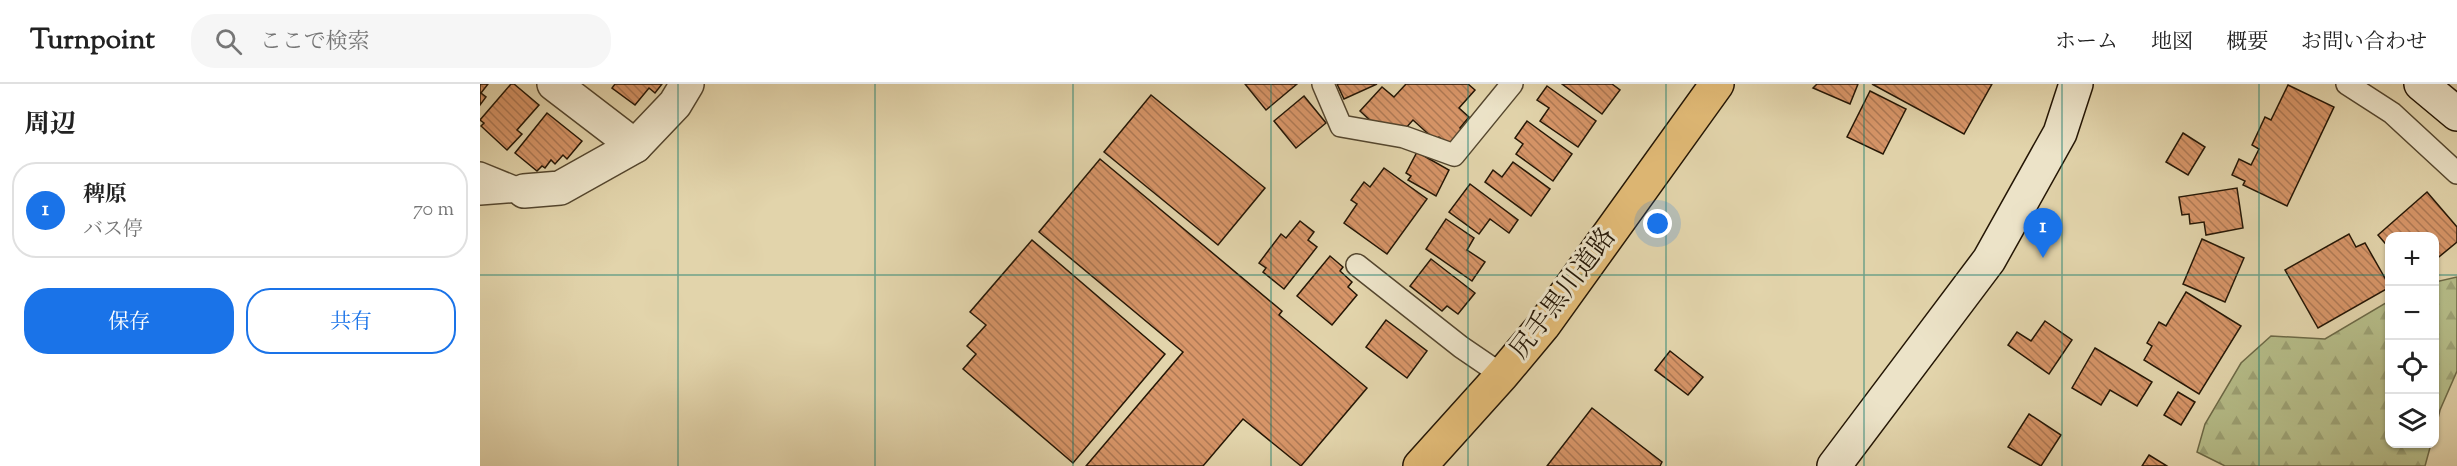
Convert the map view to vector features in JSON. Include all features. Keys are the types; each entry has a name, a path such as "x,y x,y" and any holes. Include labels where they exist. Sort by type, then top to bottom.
{"main road":[{"name":"尻手黒川道路","path":"1420,466 1543,326 1717,84"}],"street":[{"path":"554,84 635,146"},
{"path":"524,190 560,188 635,146 675,104 687,84"},
{"path":"1834,466 1989,260 2060,133 2076,84"},
{"path":"2421,84 2457,114"}],"lane":[{"path":"1323,84 1341,126 1404,136 1454,155 1503,87"},
{"path":"2347,84 2392,114 2457,173"},
{"path":"480,173 524,190"},
{"path":"480,194 524,190"},
{"path":"1357,265 1461,347 1502,375"}],"green space":[{"path":"2457,277 2457,371 2439,414 2439,286 2439,281"},
{"path":"2385,303 2385,448 2430,448 2425,466 2225,466 2197,452 2205,424 2241,363 2271,336 2325,339"}],"building":[{"path":"480,84 488,84 481,93 486,97 480,105"},
{"path":"511,84 514,84 539,105 517,130 522,134 507,150 481,126 484,123 480,120"},
{"path":"615,84 662,84 655,93 649,88 635,105 612,88"},
{"path":"1245,84 1297,84 1266,110"},
{"path":"1337,84 1377,84 1344,99"},
{"path":"1406,84 1468,84 1475,90 1459,108 1469,117 1460,128 1465,132 1451,148 1439,137 1436,141 1413,120 1405,129 1373,123 1360,111 1382,87 1394,97"},
{"path":"1562,84 1612,84 1620,90 1602,114"},
{"path":"1817,84 1858,84 1850,104 1813,88"},
{"path":"1872,84 1992,84 1964,134"},
{"path":"2288,85 2334,107 2287,206 2243,185 2245,181 2232,175 2239,159 2251,165 2259,149 2252,145 2265,117 2271,120"},
{"path":"1547,86 1596,121 1578,147 1540,121 1549,108 1537,100"},
{"path":"1870,91 1906,109 1883,154 1847,137"},
{"path":"1151,95 1265,188 1218,245 1104,152"},
{"path":"1304,96 1326,123 1296,148 1274,121"},
{"path":"547,113 582,141 567,159 563,155 555,164 551,160 545,168 542,166 537,171 515,153"},
{"path":"1527,121 1572,154 1553,181 1516,154 1523,144 1515,138"},
{"path":"2183,133 2205,147 2188,175 2166,162"},
{"path":"1417,152 1449,170 1436,196 1408,180 1411,176 1406,173"},
{"path":"1100,159 1282,311 1279,315 1367,388 1301,466 1243,419 1203,466 1086,466 1183,352 1039,232"},
{"path":"1513,162 1550,189 1531,216 1485,182 1493,170 1502,177"},
{"path":"1384,168 1427,199 1387,254 1344,223 1357,204 1351,200 1364,182 1370,187"},
{"path":"1470,184 1518,220 1509,233 1490,219 1479,234 1449,212"},
{"path":"2237,188 2243,228 2206,235 2204,222 2190,224 2189,214 2182,215 2179,197"},
{"path":"2427,192 2457,227 2457,242 2439,257 2439,232 2385,232 2385,243 2378,235"},
{"path":"1446,219 1474,238 1467,250 1485,262 1472,281 1426,249"},
{"path":"1300,221 1314,232 1308,240 1317,247 1284,289 1263,272 1266,268 1259,263 1281,234 1286,238"},
{"path":"2349,234 2356,247 2365,243 2385,278 2385,290 2318,328 2285,270"},
{"path":"2202,239 2244,258 2225,302 2183,284"},
{"path":"1032,240 1165,354 1073,463 963,369 976,354 967,346 986,325 970,312"},
{"path":"1330,256 1343,267 1340,271 1352,282 1348,287 1357,295 1332,325 1297,296"},
{"path":"1431,259 1475,293 1458,314 1447,306 1442,311 1410,286"},
{"path":"2186,292 2241,326 2199,394 2144,360 2152,346 2147,343 2159,322 2166,326"},
{"path":"1386,320 1427,351 1407,378 1366,347"},
{"path":"2045,321 2072,340 2049,374 2008,345 2017,332 2031,341"},
{"path":"2095,348 2152,382 2137,406 2110,390 2101,405 2072,388"},
{"path":"1670,351 1703,377 1688,395 1655,370"},
{"path":"2178,392 2195,402 2181,425 2164,415"},
{"path":"1592,408 1662,462 1660,466 1547,466"},
{"path":"2029,414 2061,435 2041,466 2008,447"},
{"path":"2149,455 2167,466 2142,466"}],"place":[{"name":"稗原","path":"2043,258"}]}
